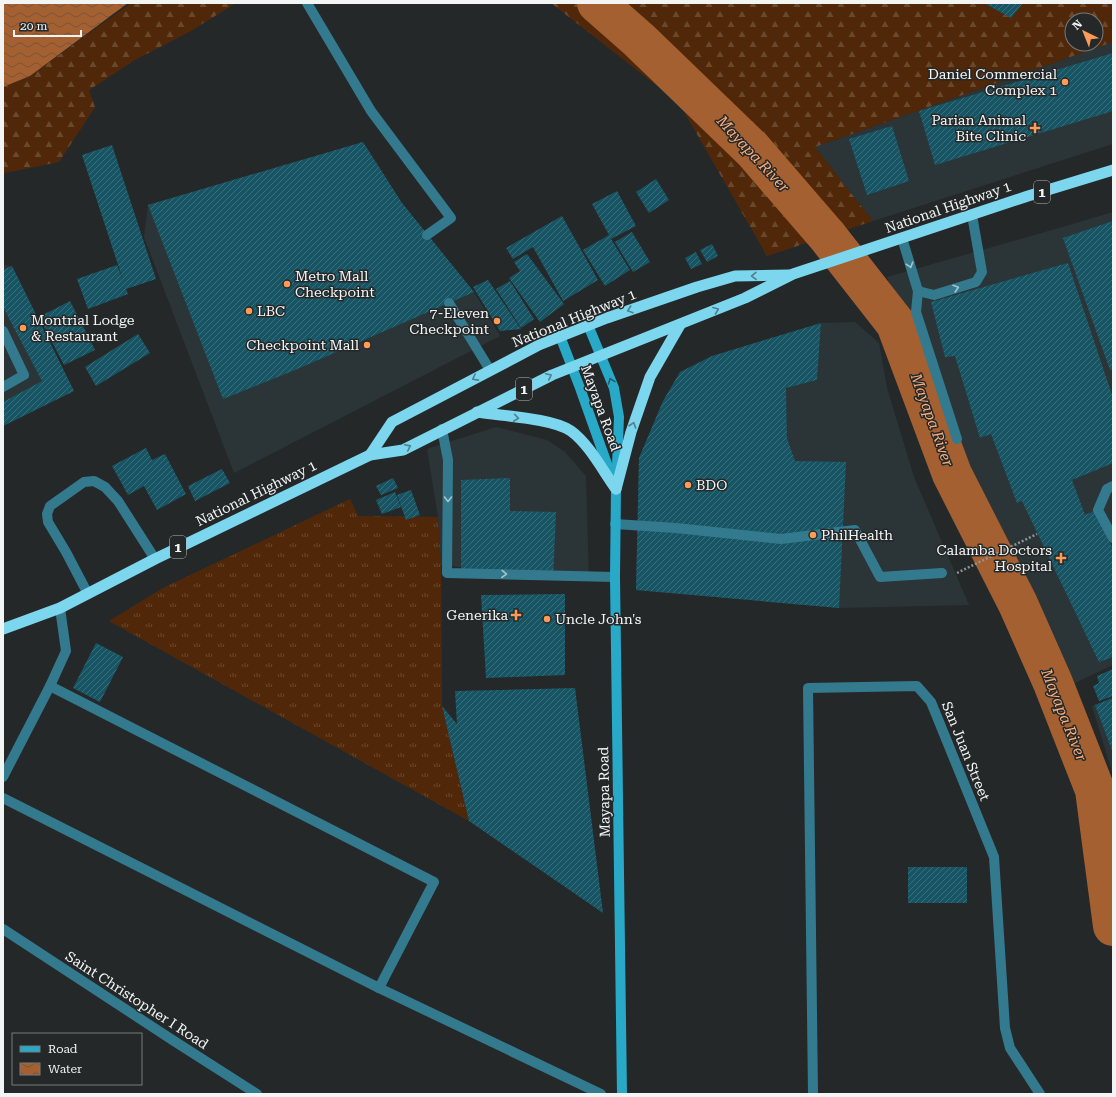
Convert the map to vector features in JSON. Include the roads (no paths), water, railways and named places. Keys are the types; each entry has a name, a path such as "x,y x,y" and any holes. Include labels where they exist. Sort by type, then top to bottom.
{"highway":[{"name":"National Highway 1","path":"3,629 60,608 155,558 370,455 403,450 442,429 552,375 745,298 793,274 1028,196 1113,170"},
{"name":"National Highway 1","path":"370,455 392,422 490,370 560,336 689,290 735,276 793,274"},
{"path":"616,489 631,432 650,377 680,325"},
{"path":"477,412 550,422 571,431 583,443 616,489"}],"main road":[{"name":"Mayapa Road","path":"588,325 614,388 619,417 615,524 615,578 622,1094"},
{"name":"Mayapa Road","path":"560,336 616,489"}],"street":[{"path":"307,3 371,111 452,218 428,234"},
{"path":"918,291 934,295 976,282 982,272 972,215"},
{"path":"897,240 918,291 916,312 957,439"},
{"path":"448,303 490,370"},
{"path":"3,331 24,375 3,387"},
{"path":"442,429 448,460 447,573 615,578"},
{"path":"88,594 48,522 47,514 50,506 84,482 94,481 105,487 118,501 155,558"},
{"path":"1113,486 1106,489 1098,510 1113,538"},
{"path":"615,524 676,528 781,539 855,530 880,577 942,573"},
{"path":"3,777 50,686 66,651 60,608"},
{"path":"50,686 434,882 379,988"},
{"name":"San Juan Street","path":"813,1094 808,688 917,686 931,702 994,857 1005,1028 1010,1048 1040,1094"},
{"path":"3,798 379,988 601,1094"},
{"name":"Saint Christopher I Road","path":"3,929 257,1094"}],"water":[{"path":"3,3 128,3 30,76 3,87"}],"waterway":[{"name":"Mayapa River","path":"597,3 639,40 753,150 828,237 896,324 952,474 1018,604 1053,683 1095,790 1113,926"}],"place":[{"name":"Daniel Commercial Complex 1","path":"1065,82"},
{"name":"Parian Animal Bite Clinic","path":"1035,128"},
{"name":"Metro Mall Checkpoint","path":"287,284"},
{"name":"LBC","path":"249,311"},
{"name":"7-Eleven Checkpoint","path":"497,321"},
{"name":"Montrial Lodge & Restaurant","path":"23,328"},
{"name":"Checkpoint Mall","path":"367,345"},
{"name":"BDO","path":"688,485"},
{"name":"PhilHealth","path":"813,535"},
{"name":"Calamba Doctors Hospital","path":"1061,558"},
{"name":"Generika","path":"516,615"},
{"name":"Uncle John's","path":"547,619"}]}
